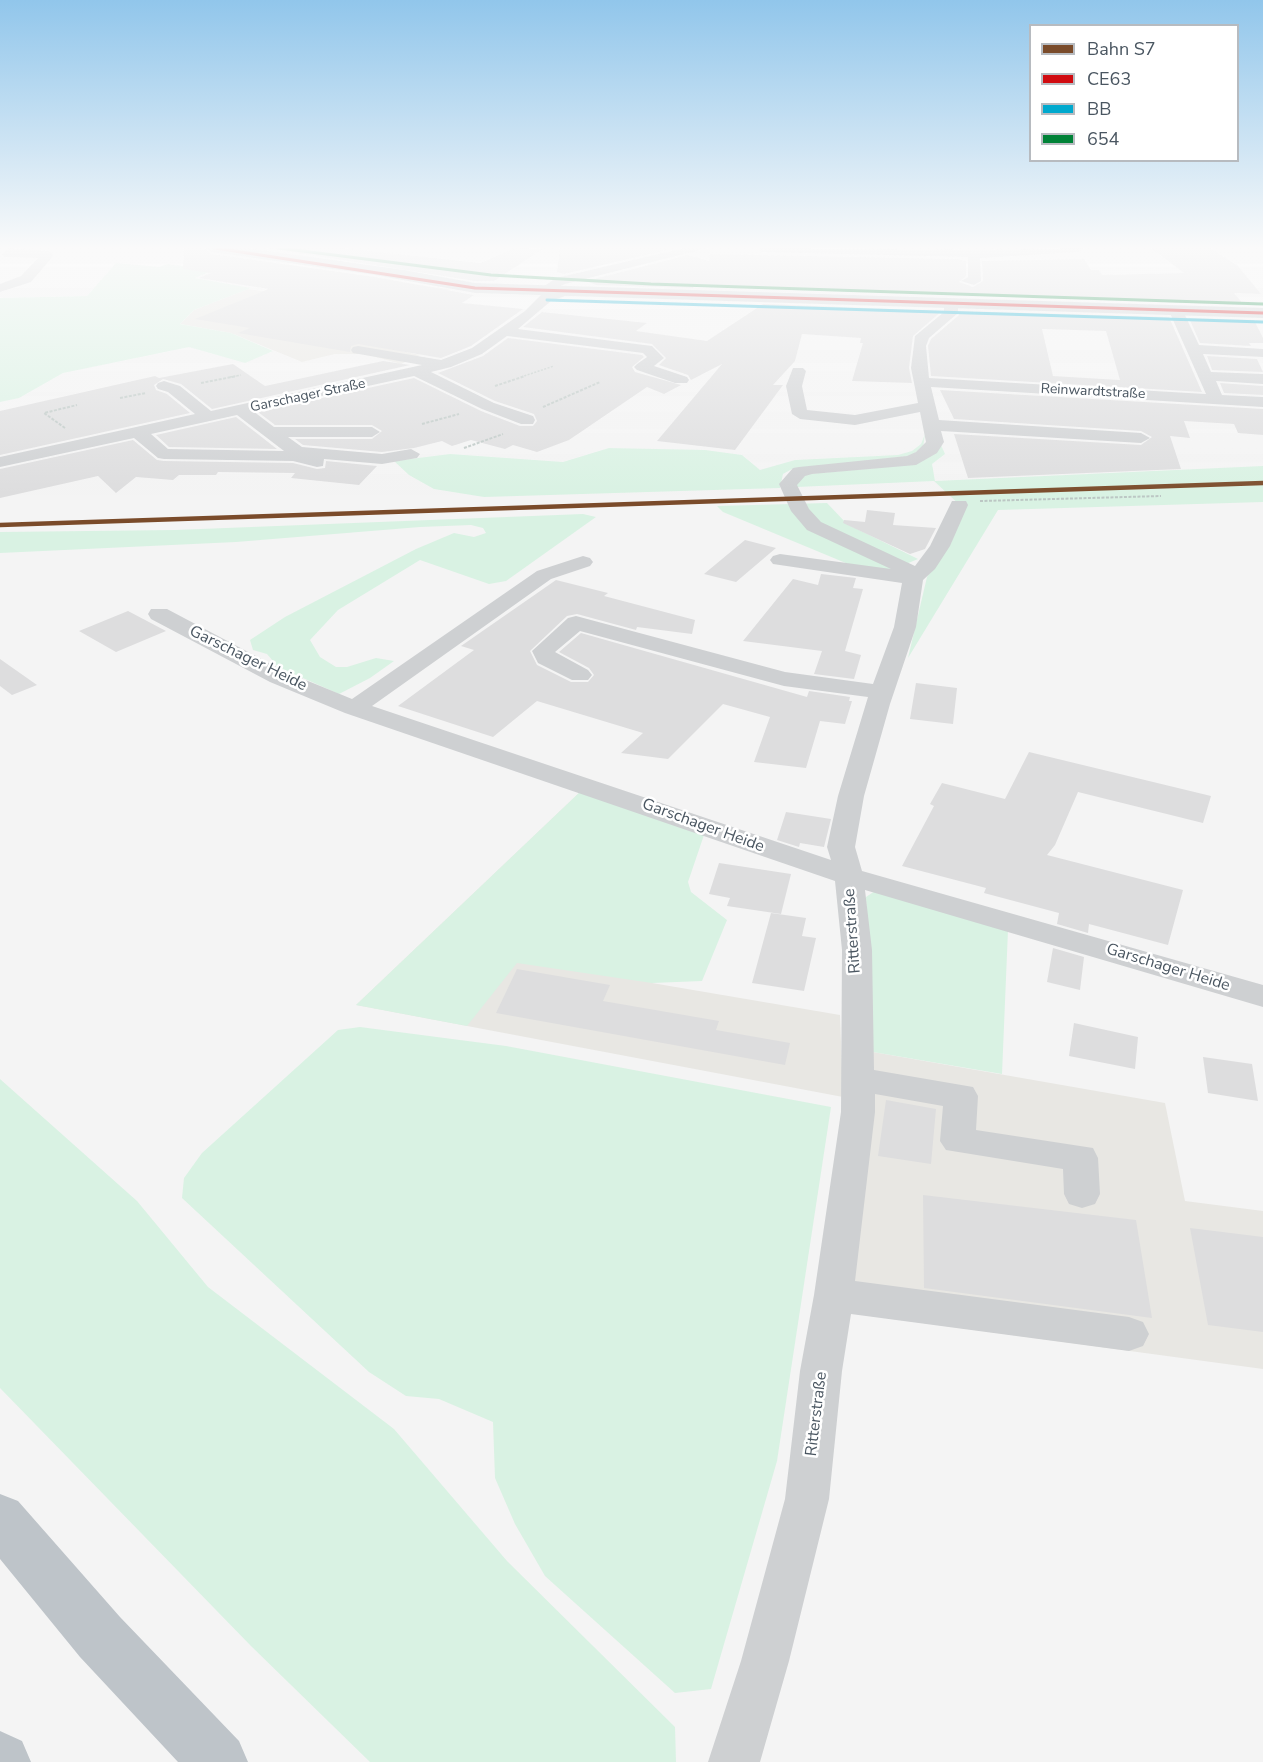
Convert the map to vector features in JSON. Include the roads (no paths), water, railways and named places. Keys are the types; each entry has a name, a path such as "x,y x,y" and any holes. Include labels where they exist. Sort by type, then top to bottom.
{"highway":[{"path":"0,1520 100,1637 218,1762"}],"street":[{"path":"913,578 910,572 894,562 822,531 800,511 788,484 799,472 812,469 888,464 922,456 935,442 918,356 922,336 929,330"},
{"path":"1186,330 1216,399"},
{"name":"Garschager Straße","path":"0,462 419,372 467,357 506,332"},
{"path":"506,332 647,349 656,358 642,368 681,380"},
{"path":"1195,349 1263,353"},
{"path":"358,350 446,364"},
{"path":"798,371 794,386 800,414 855,420 927,406"},
{"path":"419,372 521,418"},
{"path":"1207,376 1263,379"},
{"name":"Reinwardtstraße","path":"923,382 1263,402"},
{"path":"164,386 174,389 208,417"},
{"path":"241,410 297,452 382,459 411,454"},
{"path":"932,425 1141,438"},
{"path":"138,432 164,454 293,456 317,462"},
{"path":"271,432 372,432"},
{"path":"780,560 913,578 928,565 959,506"},
{"path":"354,708 544,575 584,562"},
{"name":"Ritterstraße","path":"734,1762 765,1660 807,1499 822,1371 858,1112 857,950 849,876 841,847 851,796 882,692 905,627 913,578"},
{"name":"Garschager Heide","path":"159,614 278,677 354,708 849,876 1263,996"},
{"path":"580,675 546,658 543,651 576,623 784,679 882,692"},
{"path":"856,1079 961,1096 958,1141 1080,1158 1082,1194"},
{"path":"834,1295 1129,1334"}],"rail line":[{"name":"S7","path":"0,525 1263,483"}]}
